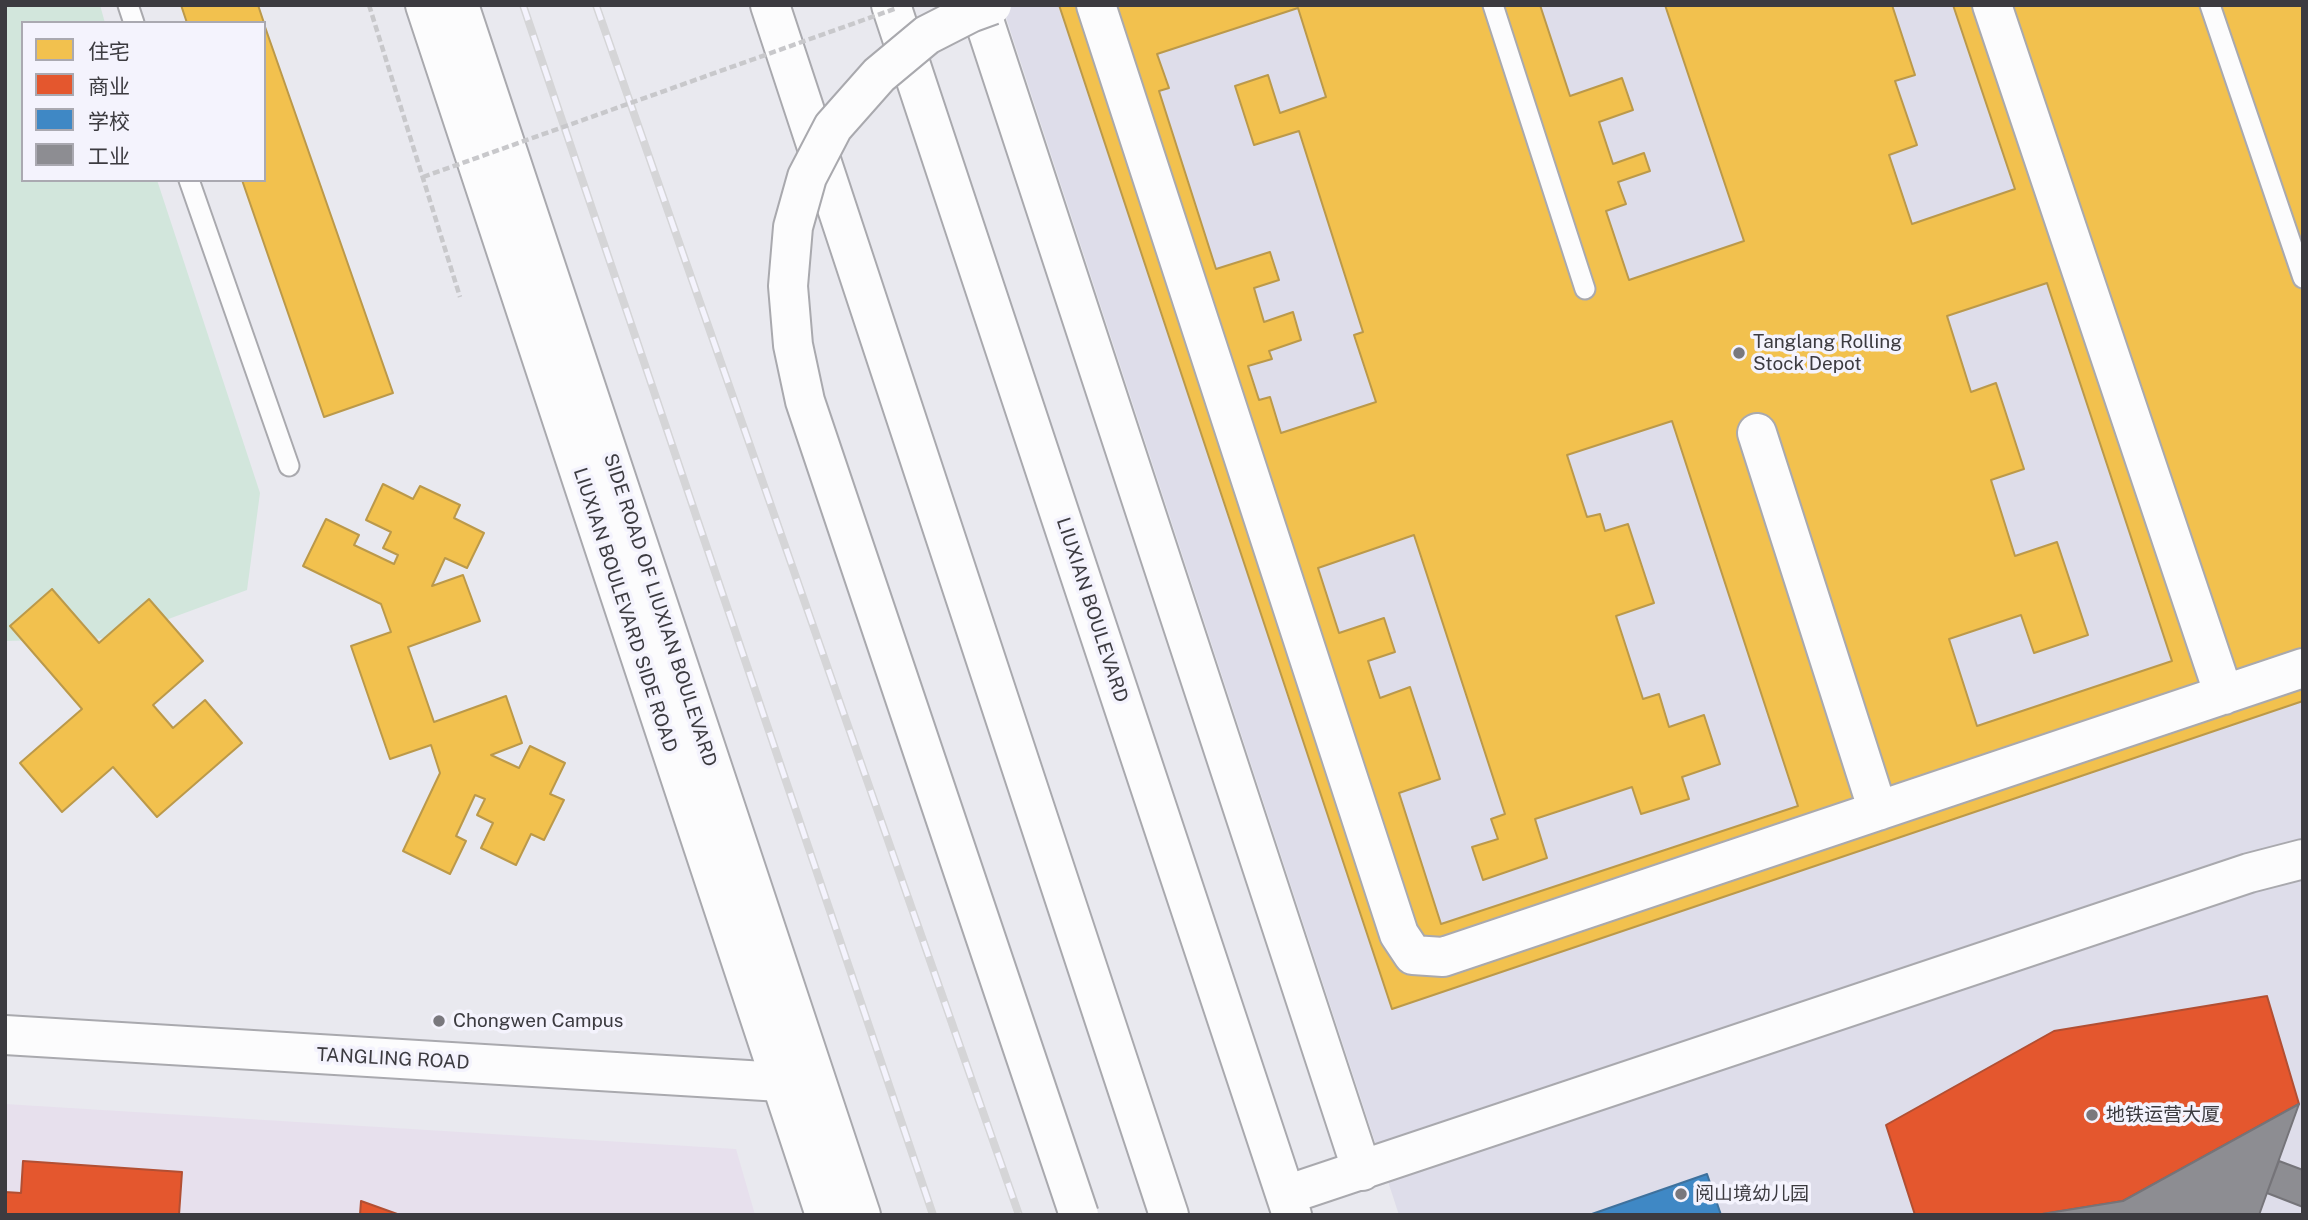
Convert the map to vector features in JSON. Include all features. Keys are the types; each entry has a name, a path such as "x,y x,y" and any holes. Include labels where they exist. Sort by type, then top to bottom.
{"main road":[{"name":"LIUXIAN BOULEVARD SIDE ROAD","path":"425,5 825,1215"},
{"name":"SIDE ROAD OF LIUXIAN BOULEVARD","path":"459,5 861,1215"},
{"path":"770,5 1170,1215"},
{"name":"LIUXIAN BOULEVARD","path":"891,5 1289,1205"},
{"path":"979,5 1362,1171"},
{"path":"992,5 928,35 879,75 833,127 807,177 793,227 789,286 791,321 793,345 805,401 1079,1215"},
{"path":"1096,5 1399,934 1413,955 1443,957 2303,668"},
{"path":"1992,5 2224,695"},
{"path":"1757,433 1878,811"},
{"path":"1289,1205 1362,1171 2178,896 2303,859"},
{"name":"TANGLING ROAD","path":"5,1035 781,1082"}],"lane":[{"path":"1493,5 1585,289"},
{"path":"2210,5 2303,278"},
{"path":"190,182 289,466"}],"path":[{"path":"369,5 460,297"},
{"path":"423,177 905,5"}],"shaded area":[{"name":"Tanglang Rolling Stock Depot","path":"1002,5 2303,5 2303,1215 1399,1215"},
{"path":"5,1104 736,1149 755,1215 5,1215"}],"green space":[{"path":"5,5 100,5 104,21 21,21 21,182 158,182 260,493 247,590 117,638 5,641"}],"building: 住宅":[{"path":"181,5 258,5 263,21 186,21"},
{"name":"Tanglang Rolling Stock Depot","path":"1059,5 2303,5 2303,701 1392,1009"},
{"path":"1540,5 1665,5 1744,241 1629,280 1606,211 1626,204 1618,182 1650,171 1644,153 1613,164 1599,122 1633,110 1622,78 1570,96"},
{"path":"1892,5 1953,5 2015,189 1912,224 1889,155 1917,145 1895,81 1915,75"},
{"path":"1298,8 1326,97 1280,113 1268,75 1235,86 1254,145 1299,131 1363,332 1354,335 1376,402 1281,433 1270,397 1259,400 1248,366 1272,359 1269,351 1301,340 1293,312 1264,322 1254,288 1279,280 1270,252 1216,269 1159,91 1169,88 1157,54"},
{"path":"266,30 393,393 324,417 243,182 266,182"},
{"path":"2047,283 2172,661 1977,726 1949,639 2021,615 2034,653 2088,635 2057,542 2015,556 1991,480 2024,469 1996,383 1971,392 1947,316"},
{"path":"1672,421 1798,806 1441,924 1399,793 1440,779 1410,687 1380,698 1368,661 1395,652 1384,618 1339,633 1318,568 1414,535 1505,814 1491,819 1498,839 1472,847 1483,880 1547,858 1535,819 1632,787 1641,814 1689,799 1682,777 1720,764 1704,715 1669,727 1659,694 1643,699 1616,616 1654,603 1628,524 1605,531 1600,514 1587,517 1567,455"},
{"path":"383,484 413,499 420,486 460,505 454,518 484,533 467,568 445,558 432,586 463,575 480,621 408,647 434,722 506,696 522,743 491,755 519,768 530,746 565,763 550,794 564,800 544,840 531,834 516,865 481,848 493,823 477,815 485,799 475,795 456,836 466,841 450,874 403,851 440,773 431,745 390,759 351,646 391,632 381,604 303,566 326,519 359,535 354,545 394,564 398,555 383,548 391,532 366,520"},
{"path":"52,589 99,643 149,599 203,661 153,705 173,728 205,700 242,743 157,817 113,767 62,812 20,763 82,709 10,626"}],"building: 商业":[{"name":"地铁运营大厦","path":"2267,996 2299,1104 2123,1201 2036,1215 1915,1215 1886,1125 2054,1031"},
{"path":"23,1161 182,1172 179,1215 5,1215 5,1192 21,1193"},
{"path":"361,1201 400,1215 360,1215"}],"building: 学校":[{"name":"阅山境幼儿园","path":"1707,1174 1721,1215 1589,1215"}],"building: 工业":[{"path":"2299,1104 2259,1215 2036,1215 2123,1201"},
{"path":"2279,1161 2303,1170 2303,1207 2267,1193"}],"railway":[{"path":"523,5 933,1215"},
{"path":"596,5 1019,1215"}],"place":[{"name":"Tanglang Rolling Stock Depot","path":"1739,353"},
{"name":"Chongwen Campus","path":"439,1021"},
{"name":"地铁运营大厦","path":"2092,1115"},
{"name":"阅山境幼儿园","path":"1681,1194"}]}
